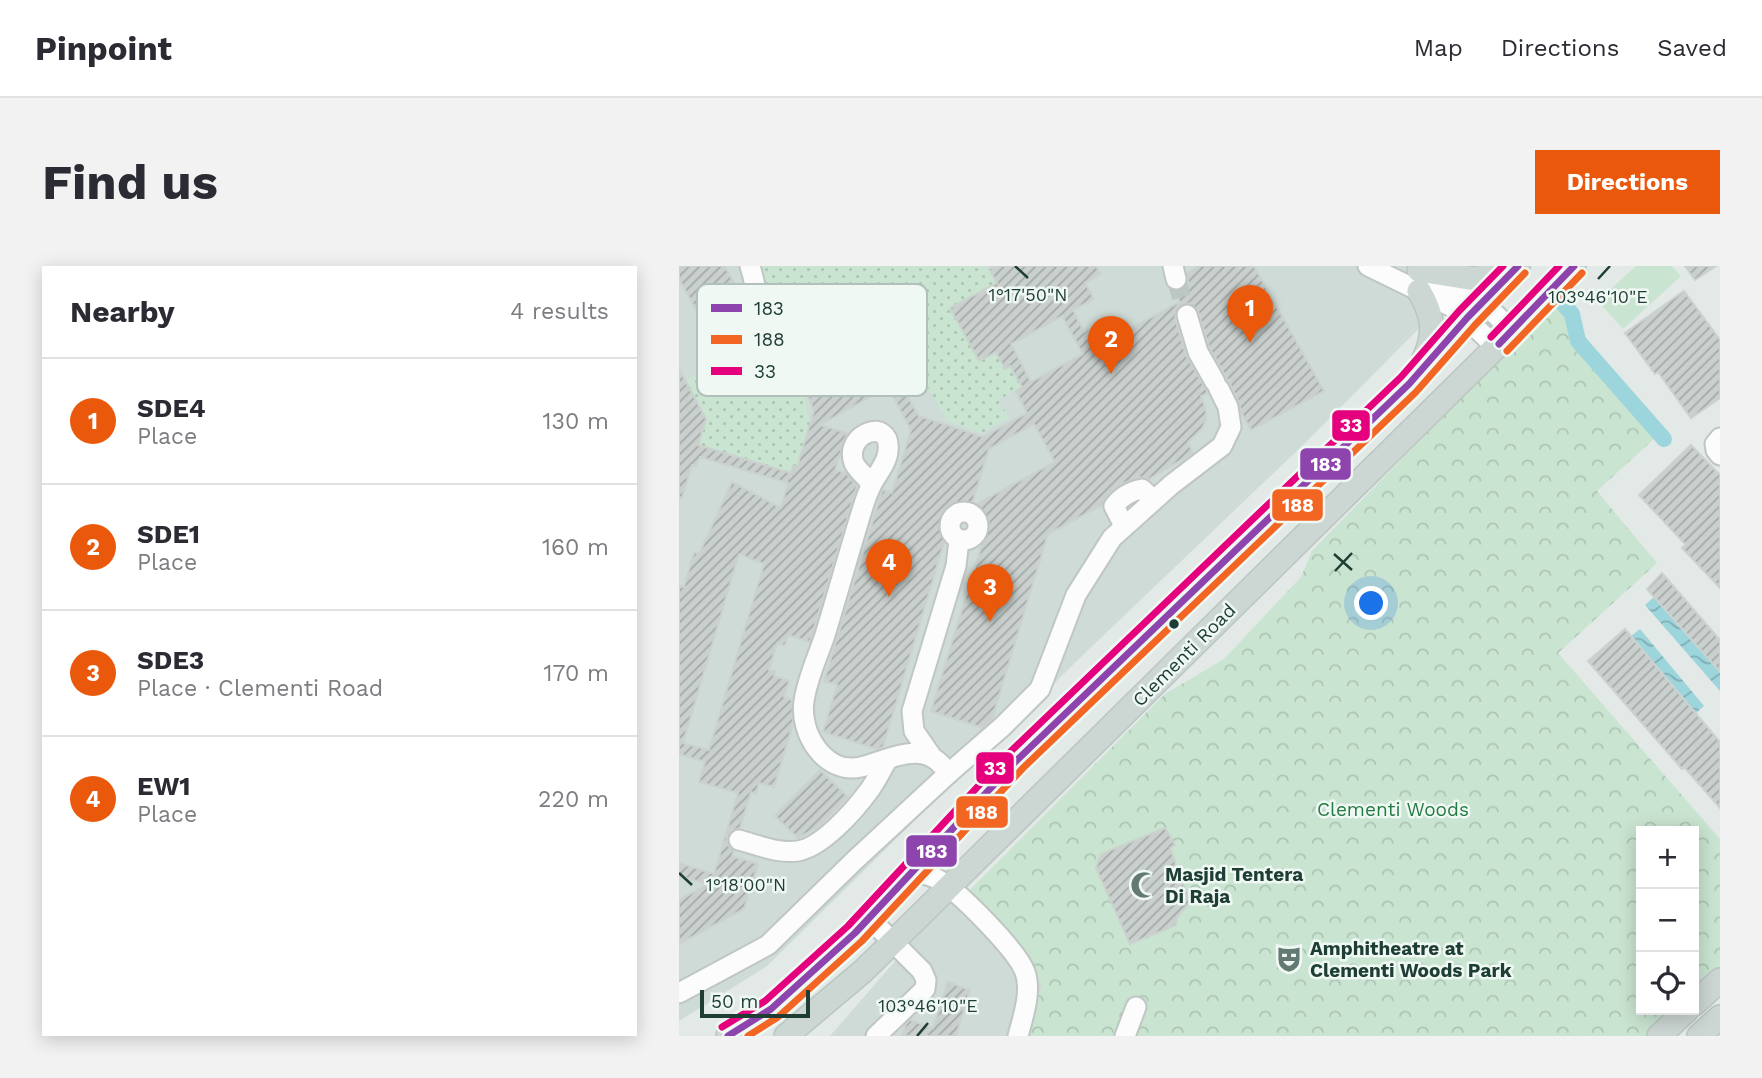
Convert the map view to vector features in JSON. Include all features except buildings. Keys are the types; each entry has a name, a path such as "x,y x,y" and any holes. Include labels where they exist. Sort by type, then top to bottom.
{"main road":[{"path":"1409,384 1421,366 1433,338 1431,314 1416,276 1475,279 1506,266"},
{"name":"Clementi Road","path":"728,1036 771,1009 869,918 1016,761 1409,384 1474,310 1518,266"},
{"name":"Clementi Road","path":"786,1036 893,942 1574,266"},
{"path":"1699,999 1720,980"},
{"path":"1659,1036 1682,1015"},
{"path":"1699,1036 1720,1017"}],"street":[{"path":"750,266 754,284"},
{"path":"1368,266 1416,276 1455,309 1474,310 1503,338"},
{"path":"679,993 768,945 1040,689 1076,595 1097,560 1124,526 1114,506 1133,491 1142,489 1154,500 1223,446 1231,428 1228,407 1198,352 1187,316"},
{"path":"1720,438 1715,444 1720,454"},
{"path":"871,485 803,702 808,736 817,750 831,762 844,767 858,768 908,754 932,757"},
{"path":"949,773 932,757 914,731 912,710 956,566 959,540"},
{"path":"739,840 782,851 799,851 813,846 869,792 888,759"},
{"path":"914,872 928,874 949,887 1015,954 1026,973 1027,998 1018,1036"},
{"path":"869,918 922,971 926,980 925,989 876,1036"},
{"path":"1125,1036 1136,1007"}],"shaded area":[{"path":"679,266 1481,266 1303,445 1086,652 767,966 679,1021"},
{"path":"960,900 1043,984 1024,1036 830,1036 944,905"}],"green space":[{"path":"750,266 986,266 997,283 951,308 979,361 996,352 1005,369 1010,366 1022,387 998,400 1009,418 982,433 948,422 927,386 927,284 753,284"},
{"path":"1636,266 1672,266 1681,276 1623,329 1598,301"},
{"name":"Clementi Woods","path":"1555,302 1567,317 1571,343 1656,437 1597,491 1657,563 1558,653 1720,839 1720,976 1699,995 1699,826 1636,826 1636,1015 1677,1015 1654,1036 1024,1036 1043,984 960,900 1165,694 1224,659 1301,577 1312,551"},
{"path":"697,373 697,396 804,396 810,422 797,467 793,466 791,473 698,445 685,381"}],"water":[{"path":"1654,597 1720,672 1720,691 1645,605"},
{"path":"1640,629 1704,706 1696,713 1631,636"}],"waterway":[{"path":"1557,297 1572,314 1578,341 1664,439"}],"tunnel":[{"path":"1176,279 1187,315"}],"transit line":[{"name":"33","path":"722,1027 765,1001 848,926 1009,753 1401,377 1503,266"},
{"name":"183","path":"728,1036 771,1009 855,933 1016,761 1409,384 1467,318 1518,266"},
{"name":"33","path":"1491,337 1559,266"},
{"name":"183","path":"1499,344 1574,266"},
{"name":"188","path":"748,1036 778,1017 862,941 1023,768 1416,392 1525,273"},
{"name":"188","path":"1507,351 1582,273"}],"place":[{"name":"SDE4","path":"1250,343"},
{"name":"SDE1","path":"1111,374"},
{"name":"EW1","path":"889,597"},
{"name":"SDE3","path":"990,622"},
{"name":"Masjid Tentera Di Raja","path":"1144,885"},
{"name":"Amphitheatre at Clementi Woods Park","path":"1289,959"}]}
